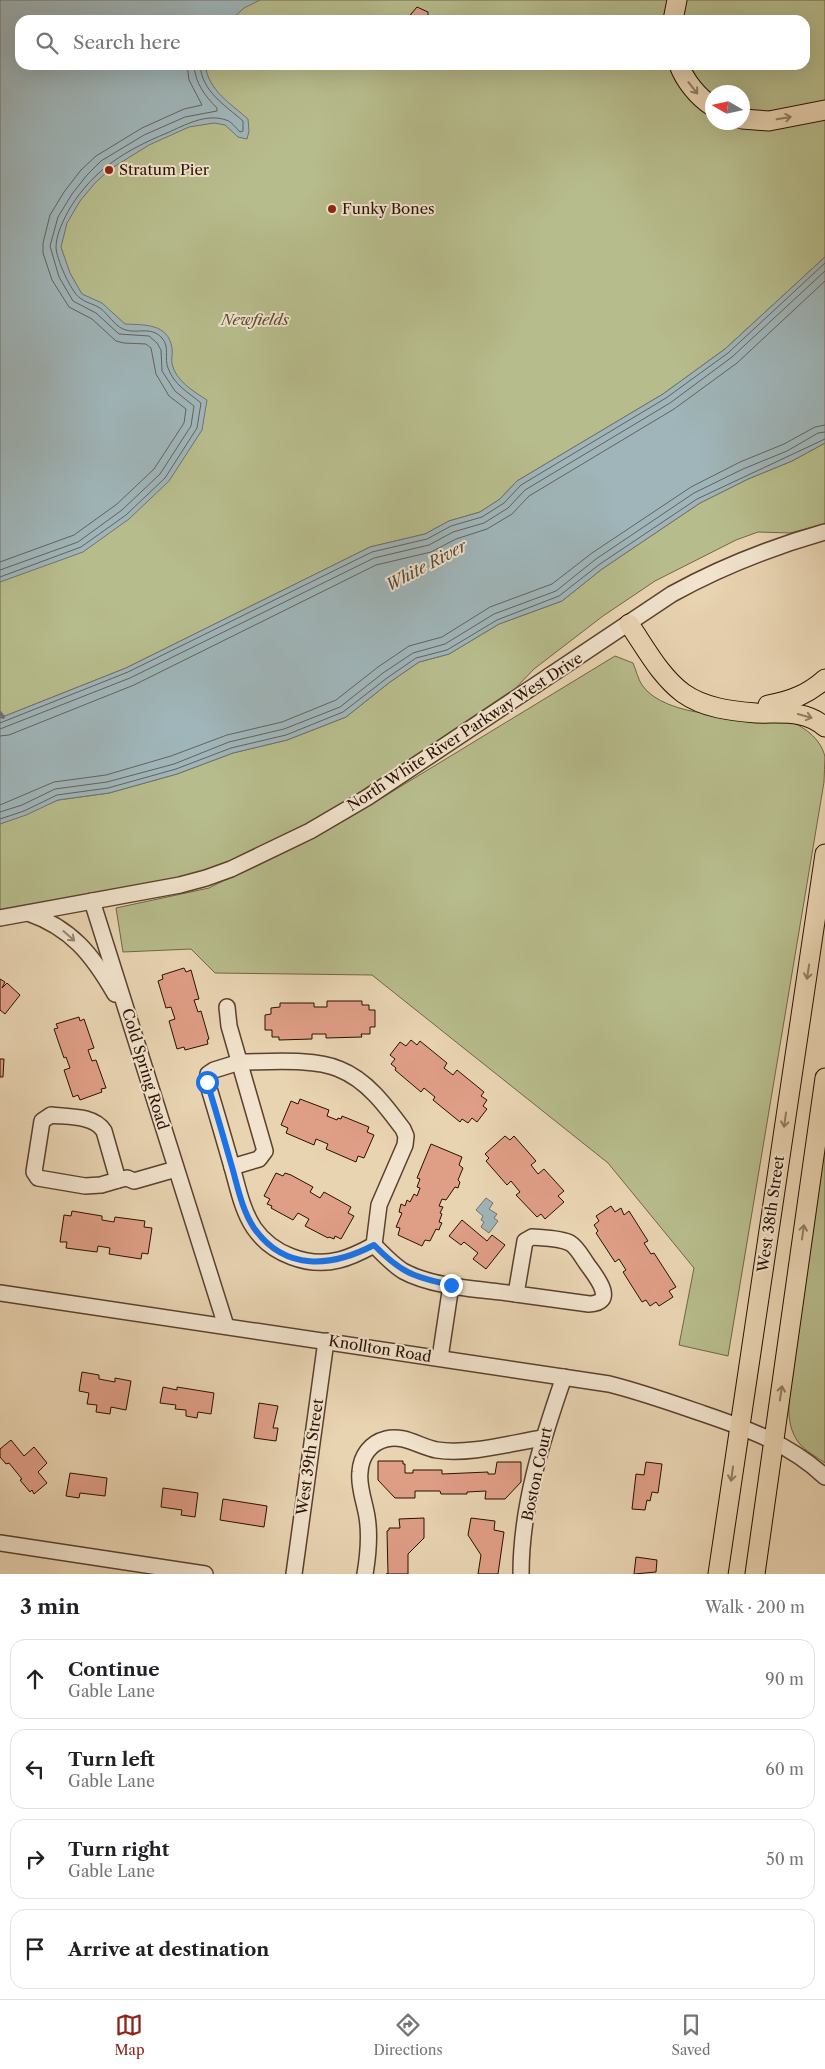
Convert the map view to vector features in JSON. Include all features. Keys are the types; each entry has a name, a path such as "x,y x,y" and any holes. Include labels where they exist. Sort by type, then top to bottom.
{"main road":[{"path":"674,15 677,0"},
{"path":"681,70 697,93 705,100"},
{"path":"750,120 769,121 825,110"},
{"path":"629,624 673,684 696,701 722,709 757,713 795,713 815,719 825,727"},
{"path":"722,709 755,707 787,702 806,693 825,679"},
{"name":"West 38th Street","path":"718,1574 746,1428 825,854"},
{"path":"755,1574 825,1078"}],"street":[{"name":"North White River Parkway West Drive","path":"92,901 206,878 231,869 310,831 368,797 629,624 662,600 714,572 777,547 825,532"},
{"path":"0,918 92,901"},
{"name":"Cold Spring Road","path":"92,901 226,1326"},
{"path":"27,913 49,920 80,946 101,970 129,1019"},
{"path":"227,1007 229,1026 265,1150 260,1159 232,1167"},
{"path":"240,1062 302,1062 340,1069 373,1093 403,1129 406,1136 405,1145 379,1205 374,1245 350,1257 323,1262 299,1259 282,1252 264,1239 253,1226 243,1207 207,1078 208,1074 240,1062"},
{"path":"122,1179 101,1126 91,1120 51,1115 42,1121 34,1172 38,1178 85,1186 101,1185 122,1179 134,1181 175,1165"},
{"path":"374,1245 391,1262 406,1272 451,1285 516,1294 592,1304 600,1300 604,1290 571,1244 530,1237 525,1241 516,1294"},
{"path":"440,1358 451,1285"},
{"name":"Knollton Road","path":"0,1293 609,1384 640,1392 746,1428"},
{"name":"West 39th Street","path":"294,1574 326,1341"},
{"name":"Boston Court","path":"521,1574 526,1518 532,1483 543,1438 564,1377"},
{"path":"746,1428 807,1461 825,1477"},
{"path":"365,1574 368,1552 368,1523 359,1474 363,1458 374,1444 389,1438 400,1438 433,1449 456,1451 543,1438"},
{"path":"0,1543 205,1574"}],"green space":[{"name":"Newfields","path":"0,0 825,0 825,257 725,349 663,394 517,481 500,499 480,512 449,521 425,534 370,547 126,668 0,718"},
{"path":"825,443 825,524 790,533 758,532 736,540 655,581 603,616 534,669 512,692 340,805 289,834 205,873 0,913 0,824 58,800 109,793 177,774 233,753 287,740 346,717 419,662 449,654 499,624 562,601 602,569 700,503 748,479 792,461"},
{"path":"615,656 633,663 642,685 653,696 669,704 708,714 786,720 810,733 823,750 825,757 824,782 728,1356 679,1345 694,1268 608,1163 372,975 215,973 191,949 123,952 116,908 209,888 357,813"},
{"path":"825,1139 825,1463 799,1443 792,1431 789,1410 790,1389"}],"water":[{"path":"0,0 260,0 244,8 236,15 15,15 15,70 206,70 211,82 221,96 248,119 249,131 247,139 238,137 225,125 214,123 189,127 149,145 109,170 95,183 80,201 67,223 61,247 70,273 82,294 102,303 125,324 147,325 166,334 170,340 172,364 177,376 207,400 202,430 169,481 129,519 83,552 0,582"},
{"name":"White River","path":"825,257 825,443 792,461 748,479 700,503 602,569 562,601 499,624 449,654 419,662 346,717 287,740 233,753 177,774 109,793 58,800 26,815 0,824 0,718 126,668 370,547 425,534 449,521 480,512 500,499 517,481 663,394 725,349"},
{"path":"486,1198 493,1203 489,1209 497,1214 494,1218 498,1221 489,1233 481,1227 484,1222 481,1220 483,1216 476,1210"}],"building":[{"path":"417,7 428,12 428,15 410,15"},
{"path":"184,968 186,972 191,970 199,999 194,1000 198,1012 201,1011 209,1039 207,1040 208,1044 185,1050 184,1047 177,1049 169,1021 175,1019 171,1007 166,1008 158,981 163,979 162,975"},
{"path":"0,979 5,982 2,988 7,983 20,995 5,1014 0,1010"},
{"path":"327,1001 362,1001 362,1005 369,1005 369,1010 375,1010 375,1027 370,1027 370,1034 361,1034 362,1037 326,1038 326,1034 312,1034 312,1039 279,1040 279,1037 272,1037 272,1030 265,1030 265,1015 271,1014 271,1008 280,1007 280,1003 314,1003 314,1007 327,1007"},
{"path":"79,1017 80,1021 84,1019 94,1048 88,1050 92,1061 96,1060 106,1088 101,1089 102,1092 80,1100 78,1095 73,1097 64,1070 70,1068 66,1057 64,1058 54,1029 58,1028 56,1024"},
{"path":"411,1040 417,1045 420,1041 447,1063 444,1068 453,1075 457,1070 484,1092 481,1096 487,1100 483,1106 487,1109 477,1122 472,1118 468,1123 462,1119 460,1122 433,1100 435,1097 424,1088 421,1092 395,1070 396,1068 391,1064 395,1059 390,1055 400,1042 406,1046"},
{"path":"0,1059 4,1059 3,1077 0,1077"},
{"path":"300,1099 329,1110 327,1116 337,1120 338,1118 341,1119 342,1116 369,1127 367,1132 374,1135 364,1158 358,1156 356,1162 326,1149 328,1144 316,1139 314,1145 286,1133 288,1128 281,1125 291,1101 298,1104"},
{"path":"505,1136 510,1140 514,1136 536,1161 531,1165 538,1174 544,1169 564,1191 558,1196 564,1202 545,1219 541,1214 537,1217 516,1195 520,1192 511,1181 507,1185 486,1161 489,1158 485,1154"},
{"path":"431,1144 462,1157 459,1165 463,1168 458,1180 460,1182 458,1188 455,1187 446,1200 442,1199 439,1206 443,1207 440,1213 442,1214 439,1222 442,1223 439,1230 436,1229 430,1241 425,1240 422,1246 398,1235 400,1228 396,1227 402,1213 399,1212 401,1204 405,1206 407,1200 410,1202 414,1194 417,1196 420,1188 417,1187 420,1179 417,1178"},
{"path":"276,1173 283,1176 285,1173 291,1175 313,1187 310,1192 320,1198 324,1192 351,1207 348,1213 354,1216 341,1239 335,1236 334,1239 328,1238 305,1226 309,1219 298,1213 293,1220 267,1204 270,1199 264,1196"},
{"path":"611,1206 615,1212 621,1208 624,1215 629,1211 648,1241 644,1243 651,1254 654,1253 676,1287 669,1291 673,1297 659,1306 656,1302 650,1306 646,1300 642,1302 623,1272 626,1270 619,1259 615,1262 596,1233 598,1231 594,1225 599,1221 596,1216"},
{"path":"72,1211 102,1216 102,1220 114,1222 115,1217 145,1221 144,1227 152,1228 148,1254 142,1253 141,1259 109,1254 110,1248 98,1246 97,1252 66,1248 67,1242 60,1242 64,1215 71,1216"},
{"path":"462,1220 487,1241 492,1235 505,1245 486,1269 473,1259 478,1253 464,1242 461,1245 449,1236"},
{"path":"82,1372 99,1375 99,1379 115,1382 115,1378 131,1381 126,1410 111,1407 110,1414 96,1412 97,1405 87,1404 89,1393 79,1391"},
{"path":"163,1387 177,1390 177,1387 214,1393 211,1414 198,1412 197,1418 186,1416 186,1410 175,1409 176,1405 160,1403"},
{"path":"259,1403 278,1406 273,1428 278,1428 276,1441 254,1438"},
{"path":"11,1440 24,1456 34,1447 47,1463 38,1472 47,1483 34,1494 20,1480 22,1479 9,1463 6,1464 0,1457 0,1449"},
{"path":"378,1461 403,1461 405,1473 413,1473 413,1470 442,1470 442,1474 488,1472 488,1474 495,1474 497,1462 521,1462 521,1482 505,1499 485,1499 486,1491 467,1492 467,1494 441,1494 440,1491 415,1491 415,1498 395,1498 378,1480"},
{"path":"646,1462 662,1464 658,1493 652,1492 650,1501 647,1500 645,1510 632,1509 636,1474 644,1475"},
{"path":"70,1473 107,1478 105,1496 80,1493 79,1498 66,1496"},
{"path":"163,1488 198,1493 195,1517 181,1515 182,1510 161,1507"},
{"path":"223,1499 267,1506 264,1527 220,1520"},
{"path":"424,1518 424,1538 408,1554 408,1574 388,1574 387,1531 389,1528 400,1528 399,1519"},
{"path":"471,1518 495,1521 494,1530 504,1532 498,1574 478,1574 481,1555 468,1535"},
{"path":"636,1557 657,1560 656,1572 634,1574"}],"waterway":[{"path":"0,713 3,717"}],"place":[{"name":"Stratum Pier","path":"109,170"},
{"name":"Funky Bones","path":"332,209"}],"route":[{"path":"207,1082 243,1207 253,1226 266,1242 293,1257 311,1262 335,1261 350,1257 374,1245 398,1268 414,1276 451,1285"}]}
